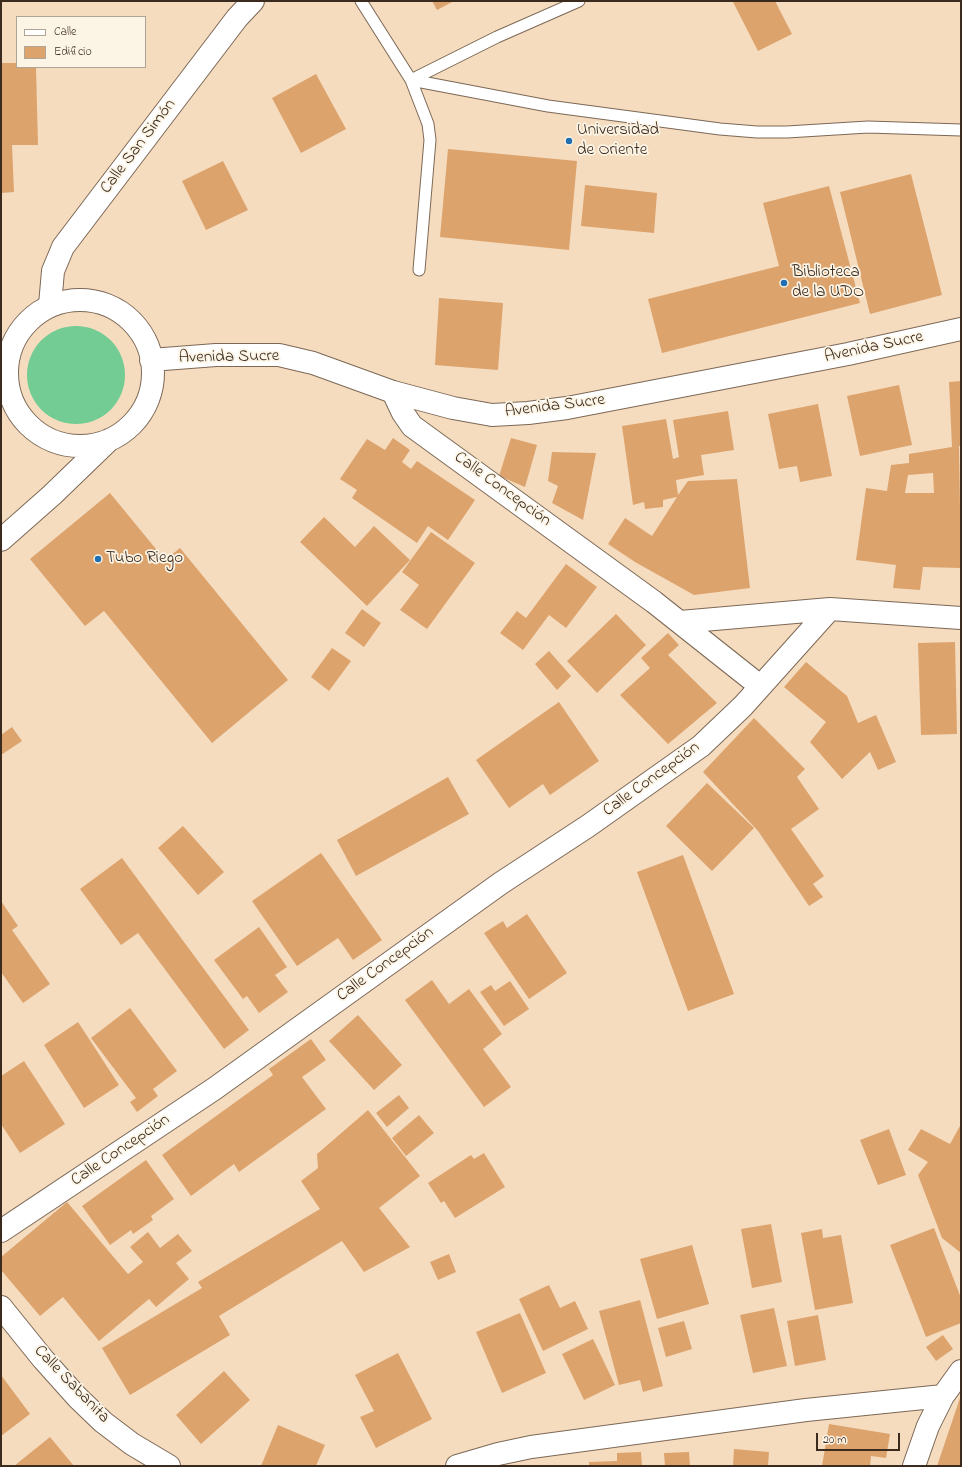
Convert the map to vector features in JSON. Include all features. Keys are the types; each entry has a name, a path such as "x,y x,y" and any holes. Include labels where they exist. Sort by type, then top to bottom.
{"street":[{"name":"Calle San Simón","path":"50,305 53,271 63,248 228,30 253,1"},
{"path":"1,381 13,342 22,327 34,314 50,305 67,300 84,299 102,302 118,310 132,321 142,335 150,351 153,369 152,386 146,404 137,419 125,431 109,440 92,445 75,446 58,443 42,436 28,424 17,410 10,394 6,377 8,359"},
{"name":"Avenida Sucre","path":"152,360 216,355 279,355 313,363 393,392 454,408 492,415 528,413 567,408 840,355 961,329"},
{"name":"Calle Concepción","path":"393,392 403,413 412,426 654,602 760,686"},
{"path":"1,540 52,495 109,440"},
{"path":"680,622 830,609 961,618"},
{"name":"Calle Concepción","path":"1,1231 214,1089 501,883 588,826 701,746 743,706 830,609"},
{"name":"Calle Sabanita","path":"1,1307 43,1359 77,1397 103,1422 132,1444 169,1466"},
{"path":"914,1466 928,1426 943,1396 961,1371"},
{"path":"457,1466 498,1454 531,1447 806,1410 943,1396"}],"lane":[{"path":"361,1 411,80 428,124 430,140 420,270"},
{"path":"411,80 497,37 579,1"},
{"path":"411,80 548,106 720,129 757,132 787,132 868,127 961,130"}],"green space":[{"path":"76,326 95,330 111,340 121,356 125,375 121,394 111,410 95,420 76,424 57,420 41,410 31,394 27,375 31,356 41,340 57,330"}],"building":[{"path":"432,1 454,1 437,10"},
{"path":"775,1 792,34 758,51 733,2"},
{"path":"1,63 16,63 16,68 36,68 38,145 12,145 14,192 1,193"},
{"path":"316,74 346,129 301,153 272,98"},
{"path":"448,149 577,161 569,250 440,237"},
{"path":"223,161 248,210 206,230 182,181"},
{"path":"911,174 942,295 870,314 840,192"},
{"path":"585,185 657,193 654,233 581,226"},
{"name":"Biblioteca de la UDO","path":"829,186 860,303 662,353 648,299 779,266 763,203"},
{"path":"439,298 503,303 498,370 435,365"},
{"path":"961,381 961,446 959,446 961,568 923,567 920,590 893,588 896,565 856,560 866,488 887,491 891,465 909,463 909,454 952,447 949,382","holes":["933,473 934,493 905,493 908,475"]},
{"path":"899,385 912,445 860,456 847,396"},
{"path":"818,404 832,476 800,482 797,466 779,469 768,414"},
{"path":"728,411 734,450 701,455 704,475 676,480 678,495 688,481 737,479 750,588 694,595 635,562 608,544 625,518 652,536 677,497 663,500 663,507 645,509 644,502 633,505 622,426 666,419 673,459 679,457 673,420"},
{"path":"393,438 410,450 402,462 411,469 417,461 475,500 448,540 428,526 417,543 352,498 357,490 340,479 367,439 385,450"},
{"path":"511,438 537,445 525,487 499,476"},
{"path":"552,452 596,453 583,520 552,503 558,486 548,481"},
{"path":"110,493 165,560 180,548 288,680 212,743 104,611 85,626 30,559"},
{"path":"324,517 355,547 374,526 410,560 367,606 300,542"},
{"path":"431,532 475,563 427,629 400,610 419,585 402,572"},
{"path":"566,564 597,587 566,628 549,615 523,650 500,633 517,611 526,618"},
{"path":"362,609 381,623 364,647 345,633"},
{"path":"616,614 646,645 597,693 567,661"},
{"path":"668,633 679,645 668,655 717,703 668,744 620,695 650,668 641,658"},
{"path":"955,642 957,734 921,735 918,643"},
{"path":"332,648 351,661 329,691 311,677"},
{"path":"549,651 571,676 557,690 535,664"},
{"path":"806,662 847,696 858,723 876,715 896,762 878,770 870,752 842,779 810,742 826,722 784,687"},
{"path":"559,702 599,761 550,795 543,784 509,808 476,760"},
{"path":"754,718 805,769 797,777 819,809 791,829 824,876 813,884 823,897 809,906 758,831 703,772"},
{"path":"12,727 22,741 1,755 1,735"},
{"path":"448,777 469,814 356,876 337,840"},
{"path":"707,783 754,828 712,871 666,826"},
{"path":"183,826 224,872 198,895 158,848"},
{"path":"321,853 382,940 353,960 338,938 297,966 252,901"},
{"path":"683,855 734,994 688,1011 637,872"},
{"path":"122,858 249,1030 224,1049 138,933 121,945 80,889"},
{"path":"1,901 18,926 12,930 50,984 23,1003 1,972"},
{"path":"527,914 567,973 529,999 484,933 503,921 507,928"},
{"path":"259,927 287,967 275,975 288,992 259,1013 247,996 243,999 214,960"},
{"path":"432,980 449,1004 469,989 502,1034 483,1049 511,1087 484,1107 405,1000"},
{"path":"510,981 529,1009 504,1026 480,992 491,985 495,991"},
{"path":"130,1008 177,1071 153,1089 158,1096 137,1112 130,1102 136,1098 91,1038"},
{"path":"358,1015 402,1065 374,1090 329,1041"},
{"path":"78,1022 119,1085 84,1108 44,1045"},
{"path":"311,1039 326,1060 302,1077 326,1109 239,1172 234,1164 191,1196 162,1155 273,1075 269,1069"},
{"path":"24,1061 65,1124 20,1153 1,1124 1,1076"},
{"path":"399,1095 409,1108 387,1127 376,1113"},
{"path":"368,1110 420,1176 379,1208 410,1247 364,1272 342,1241 219,1316 230,1335 130,1395 102,1348 202,1288 198,1282 320,1209 301,1181 318,1168 317,1154"},
{"path":"419,1115 434,1133 406,1156 392,1138"},
{"path":"961,1124 961,1253 942,1238 918,1175 928,1162 908,1150 921,1129 950,1144"},
{"path":"889,1129 906,1175 878,1185 860,1140"},
{"path":"484,1153 505,1187 455,1218 444,1201 441,1203 428,1183 471,1155 474,1159"},
{"path":"146,1160 174,1199 151,1216 153,1220 133,1234 131,1230 110,1245 82,1206"},
{"path":"67,1202 128,1274 143,1262 130,1247 148,1232 160,1248 178,1234 192,1251 176,1263 189,1279 156,1307 149,1299 99,1341 63,1297 40,1316 1,1270 1,1257"},
{"path":"771,1224 782,1282 752,1288 741,1229"},
{"path":"934,1228 961,1298 961,1323 926,1337 890,1245"},
{"path":"822,1229 823,1238 841,1235 853,1303 815,1310 801,1233"},
{"path":"692,1245 709,1304 657,1319 640,1259"},
{"path":"449,1254 456,1272 438,1280 430,1262"},
{"path":"549,1285 560,1308 575,1301 588,1329 543,1351 519,1299"},
{"path":"640,1300 663,1386 643,1392 640,1380 619,1385 599,1311"},
{"path":"774,1308 787,1366 753,1373 740,1315"},
{"path":"520,1313 546,1373 502,1393 476,1332"},
{"path":"818,1315 826,1360 795,1366 787,1321"},
{"path":"684,1321 692,1349 666,1357 658,1328"},
{"path":"943,1335 953,1349 936,1361 926,1347"},
{"path":"593,1339 615,1385 584,1400 562,1354"},
{"path":"398,1353 432,1419 376,1448 360,1417 374,1411 355,1375"},
{"path":"224,1371 250,1400 201,1444 176,1415"},
{"path":"1,1375 30,1414 1,1436"},
{"path":"961,1395 961,1466 937,1466"},
{"path":"829,1424 890,1434 886,1458 871,1456 870,1466 822,1466"},
{"path":"278,1425 325,1445 316,1466 261,1466"},
{"path":"50,1437 74,1466 14,1466"},
{"path":"734,1449 769,1452 768,1466 733,1466"},
{"path":"641,1452 642,1466 589,1466 589,1462 617,1461 617,1453"},
{"path":"689,1452 690,1466 665,1466 664,1453"}],"place":[{"name":"Universidad de Oriente","path":"569,141"},
{"name":"Biblioteca de la UDO","path":"784,283"},
{"name":"Tubo Riego","path":"98,559"}]}
